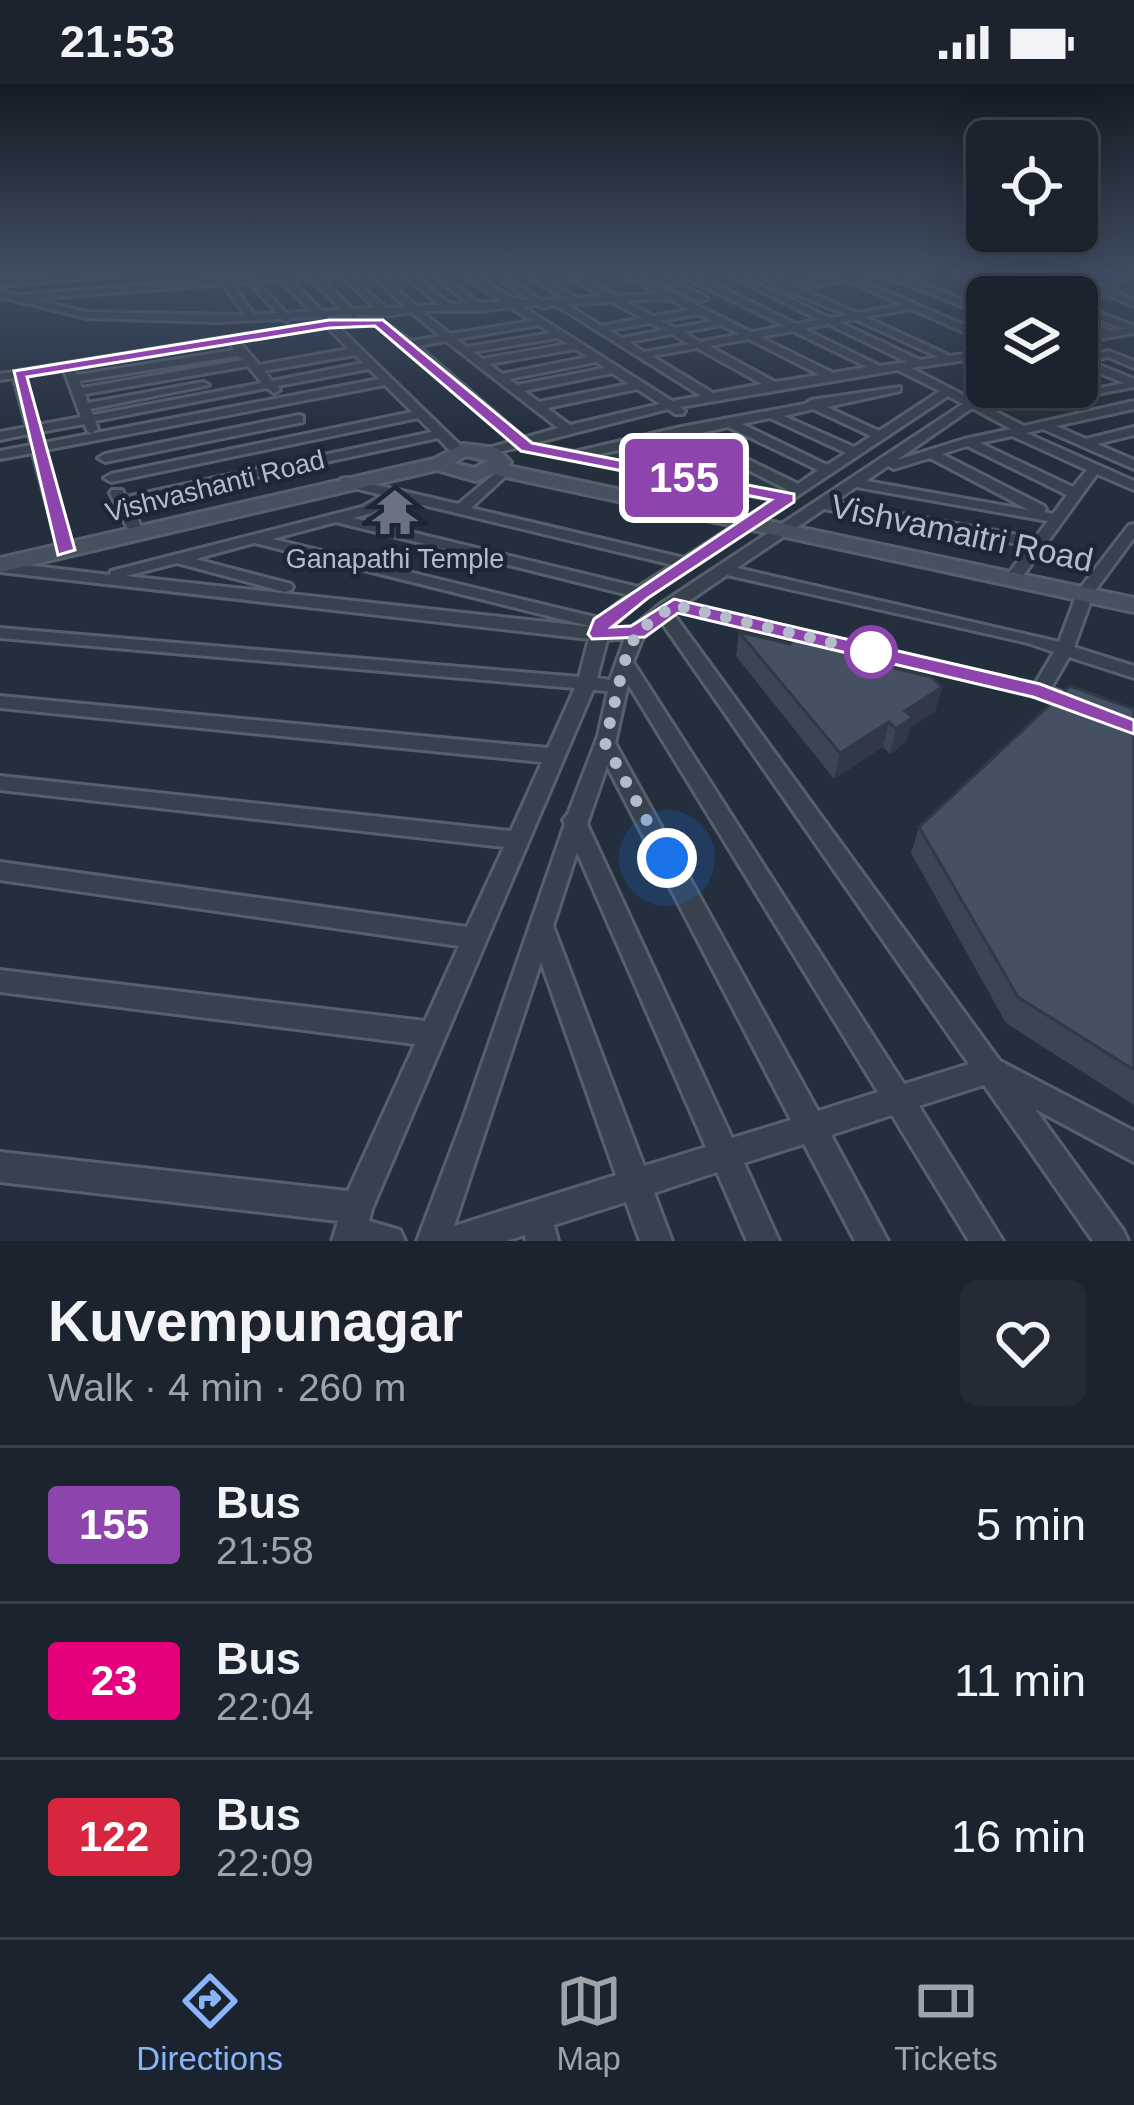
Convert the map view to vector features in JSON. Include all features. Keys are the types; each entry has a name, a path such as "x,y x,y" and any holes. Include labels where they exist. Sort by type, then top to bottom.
{"street":[{"path":"0,436 34,430 78,393 231,339 306,325"},
{"path":"332,325 440,434 450,458"},
{"path":"390,325 518,442 569,457 793,494"},
{"path":"433,325 568,430"},
{"path":"410,344 510,325"},
{"path":"547,325 703,427"},
{"path":"594,325 714,400"},
{"path":"599,329 622,325"},
{"path":"661,325 776,387"},
{"path":"620,341 706,325"},
{"path":"728,325 831,376"},
{"path":"787,325 926,404"},
{"path":"643,355 809,325"},
{"path":"839,325 918,363"},
{"path":"871,325 950,359"},
{"path":"900,325 966,356"},
{"path":"1098,325 1111,334"},
{"path":"1098,335 1134,330"},
{"path":"280,331 306,360"},
{"path":"467,350 562,334"},
{"path":"231,339 350,481"},
{"path":"482,362 579,345"},
{"path":"1098,356 1134,350"},
{"path":"0,377 19,374 78,393 357,351"},
{"path":"1108,354 1134,364"},
{"path":"460,510 518,442 831,376 966,357"},
{"path":"456,385 600,358"},
{"path":"78,393 256,368 371,365"},
{"path":"897,365 966,400"},
{"path":"1098,368 1134,383"},
{"path":"517,389 616,369"},
{"path":"19,374 65,550"},
{"path":"1098,392 1134,383"},
{"path":"105,458 391,385"},
{"path":"538,406 640,385"},
{"path":"1098,386 1106,390"},
{"path":"569,457 896,389"},
{"path":"352,1227 586,684 601,629 640,593 948,391"},
{"path":"78,393 137,533"},
{"path":"811,404 879,435"},
{"path":"873,472 968,442 1134,405"},
{"path":"433,1241 473,1138 574,820 605,743 637,632 779,530 966,407"},
{"path":"980,408 1093,470 1134,486"},
{"path":"1075,408 1090,415"},
{"path":"0,455 95,436 291,410"},
{"path":"1114,410 1134,419"},
{"path":"768,413 855,452"},
{"path":"111,478 421,414"},
{"path":"727,422 828,470"},
{"path":"1044,425 1130,461"},
{"path":"1084,443 1134,430"},
{"path":"681,431 793,494"},
{"path":"121,502 440,434"},
{"path":"968,442 1076,494"},
{"path":"371,449 394,483 460,510 689,564"},
{"path":"932,454 1058,519"},
{"name":"Vishvashanti Road","path":"0,566 350,481 394,483 450,458 450,471 466,475 496,464"},
{"name":"Vishvamaitri Road","path":"496,464 749,524 1086,591 1134,605"},
{"path":"1014,578 1093,470"},
{"path":"105,578 367,510 394,483"},
{"path":"856,483 1058,519"},
{"path":"822,503 1040,542"},
{"path":"337,518 640,593"},
{"path":"1040,692 1064,648 1086,591 1134,528"},
{"path":"255,539 601,629"},
{"path":"174,558 342,602"},
{"path":"0,566 637,632"},
{"path":"724,570 1064,648 1134,671"},
{"path":"669,609 834,643"},
{"path":"669,609 1112,1241"},
{"path":"0,633 586,684 621,675"},
{"path":"857,648 1040,692 1096,712"},
{"path":"621,675 987,1241"},
{"path":"0,702 554,756"},
{"path":"605,743 872,1241"},
{"path":"0,783 518,840"},
{"path":"574,820 763,1241"},
{"path":"0,871 474,938"},
{"path":"542,927 656,1241"},
{"path":"0,980 432,1034"},
{"path":"457,1241 539,1229 635,1184 990,1070 1134,1147"},
{"path":"0,1167 352,1227 389,1241"}],"green space":[{"path":"682,435 787,487 783,491 583,455"}],"building":[{"path":"797,631 897,654 895,668 931,677 942,687 905,711 913,717 896,729 889,722 840,753 739,632 790,644"},
{"path":"1070,686 1134,709 1134,1070 1018,997 919,827"}],"bus line":[{"name":"155","path":"65,550 19,374 323,325"},
{"name":"155","path":"382,325 527,447 787,498 640,593 602,624 600,634 637,632 674,605 1040,692 1134,725"}],"place":[{"name":"Ganapathi Temple","path":"395,512"}],"route":[{"path":"667,858 605,743 624,663 637,632 674,605 871,652"}]}
